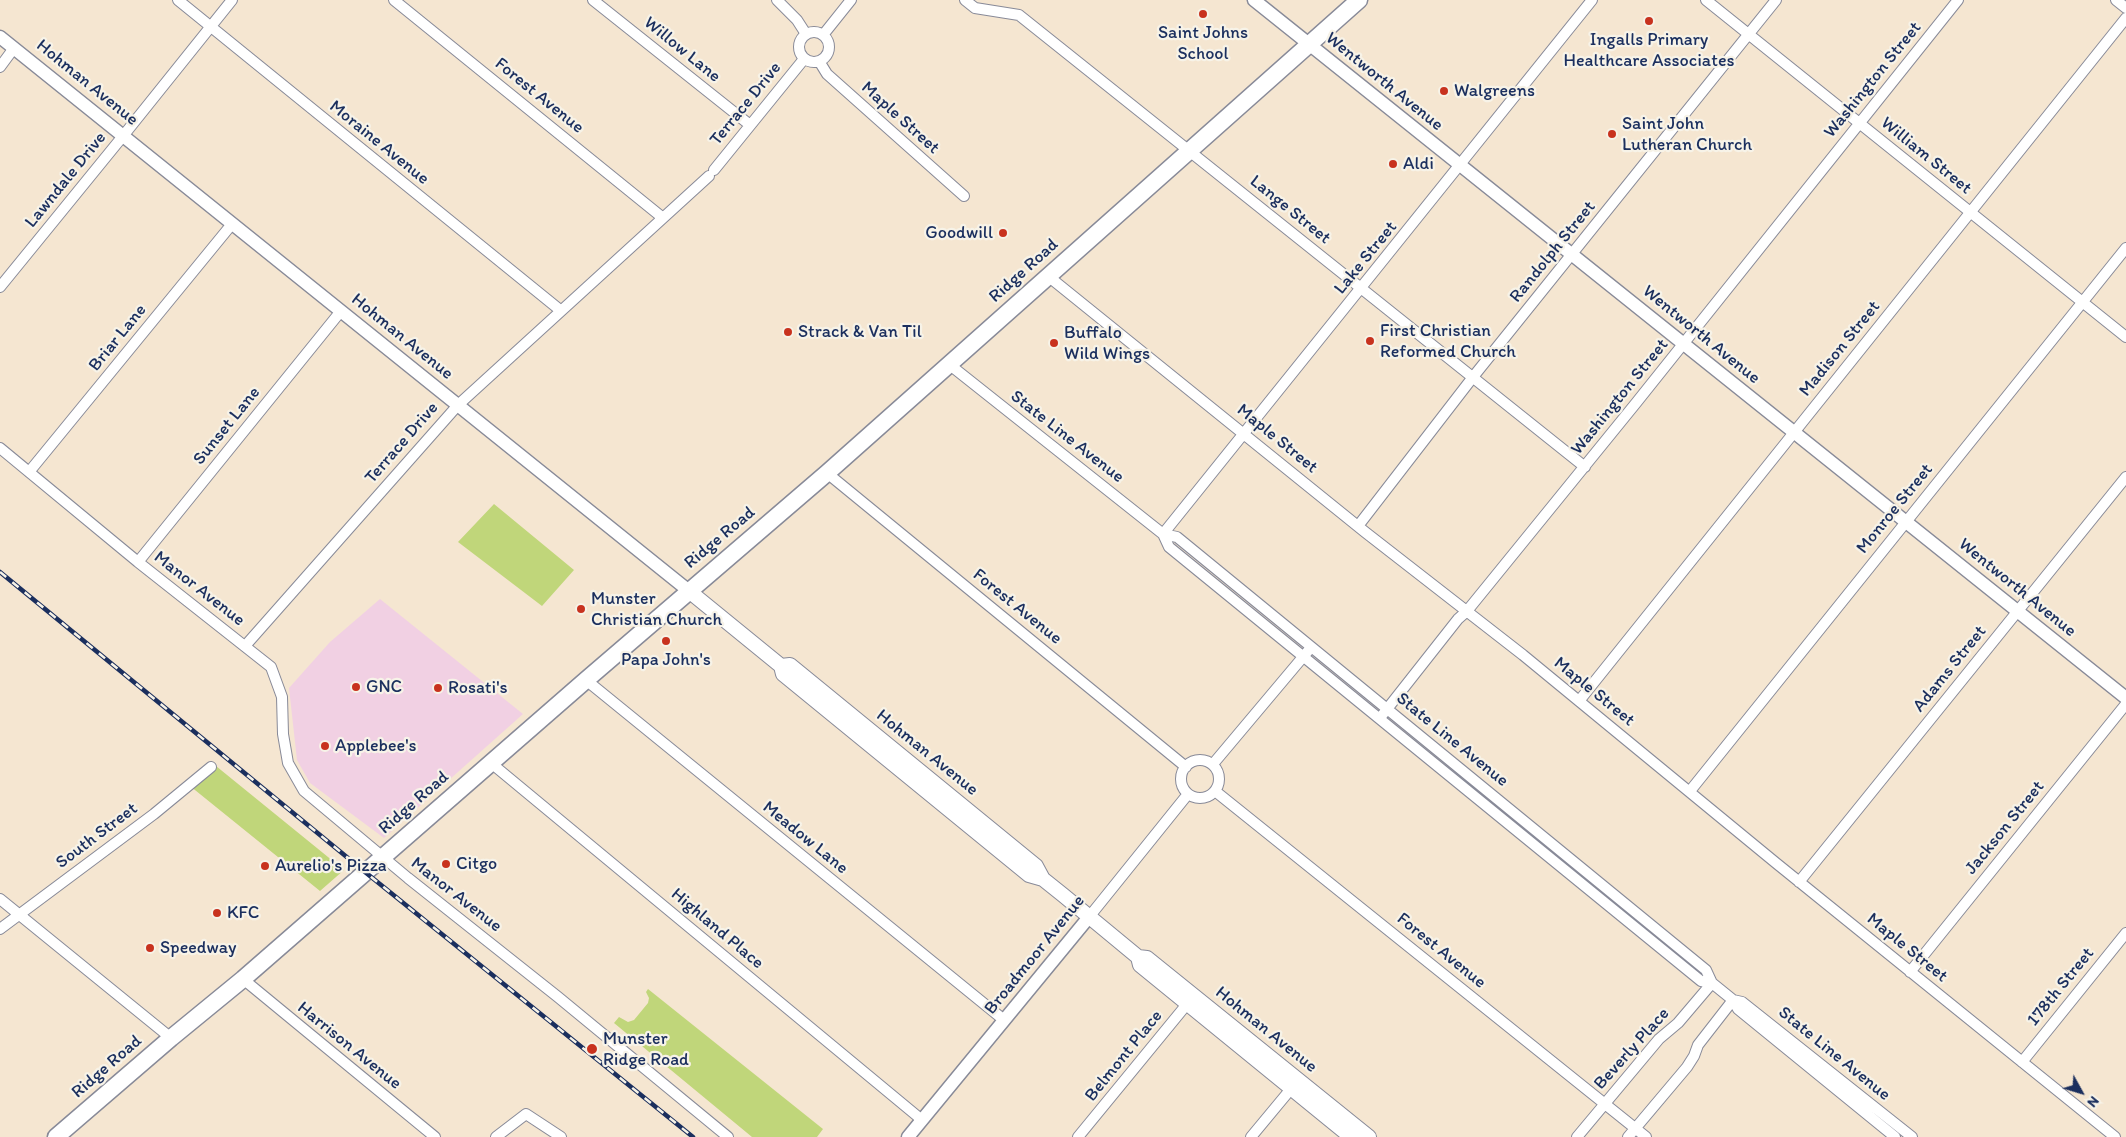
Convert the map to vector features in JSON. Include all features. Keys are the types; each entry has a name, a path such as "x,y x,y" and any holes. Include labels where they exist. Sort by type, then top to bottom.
{"main road":[{"name":"Ridge Road","path":"56,1137 243,979 827,473 950,365 1188,150 1359,0"},
{"name":"Hohman Avenue","path":"689,591 781,666 790,665 1036,866 1043,879 1138,957 1147,958 1191,1000 1295,1084 1369,1137"},
{"name":"Hohman Avenue","path":"1295,1084 1351,1137"}],"street":[{"name":"Moraine Avenue","path":"178,0 560,310"},
{"name":"Lawndale Drive","path":"0,287 124,136 232,0"},
{"name":"Forest Avenue","path":"394,0 663,218"},
{"name":"Willow Lane","path":"593,0 750,126"},
{"path":"777,0 797,20 806,34"},
{"path":"823,35 851,0"},
{"name":"Lange Street","path":"965,0 975,8 1019,15 1585,467"},
{"name":"Wentworth Avenue","path":"1254,0 2126,698"},
{"name":"Lake Street","path":"1163,534 1461,166 1592,0"},
{"name":"William Street","path":"1706,0 2126,337"},
{"name":"Randolph Street","path":"1358,526 1473,377 1776,0"},
{"name":"Washington Street","path":"1380,718 1458,619 1467,611 1585,467 1958,0"},
{"path":"2116,0 2126,8"},
{"name":"Madison Street","path":"1579,701 2126,18"},
{"path":"814,32 823,35 828,42 825,56 819,61 811,62 804,59 798,46 806,34 814,32"},
{"name":"Hohman Avenue","path":"0,37 689,591"},
{"path":"0,67 14,48"},
{"name":"Terrace Drive","path":"245,646 458,405 711,173 804,59"},
{"name":"Maple Street","path":"819,61 827,74 964,196"},
{"name":"Briar Lane","path":"29,472 232,224"},
{"name":"Monroe Street","path":"1690,791 2126,248"},
{"name":"Maple Street","path":"1048,276 1579,701 1799,882 2115,1137"},
{"name":"Sunset Lane","path":"138,562 341,311"},
{"name":"State Line Avenue","path":"950,365 1163,534 1177,537 1312,646 1708,973 1712,983"},
{"name":"Manor Avenue","path":"0,448 138,562 271,667 282,697 283,734 288,763 304,791 382,857 550,991 728,1137"},
{"name":"Forest Avenue","path":"827,473 1186,767"},
{"name":"Adams Street","path":"1799,882 2126,477"},
{"name":"State Line Avenue","path":"1163,534 1169,547 1701,981 1712,983 1734,1000 1742,1002 1912,1137"},
{"path":"1213,764 1312,646"},
{"name":"Meadow Lane","path":"586,680 1004,1020"},
{"name":"Jackson Street","path":"1910,972 2126,704"},
{"path":"1202,760 1213,764 1217,769 1219,780 1214,791 1210,795 1199,798 1188,794 1182,781 1186,767 1190,763 1202,760"},
{"name":"Highland Place","path":"491,763 922,1120"},
{"name":"South Street","path":"0,930 154,814 211,767"},
{"name":"Forest Avenue","path":"1214,791 1646,1137"},
{"name":"Broadmoor Avenue","path":"908,1137 1188,794"},
{"path":"1534,843 1540,833"},
{"path":"0,899 171,1038"},
{"name":"178th Street","path":"2022,1062 2126,933"},
{"name":"Harrison Avenue","path":"243,979 435,1137"},
{"name":"Beverly Place","path":"1576,1137 1658,1039 1678,1023 1712,983"},
{"name":"Belmont Place","path":"1078,1137 1191,1000"},
{"path":"1628,1137 1687,1067 1698,1045 1734,1000"},
{"name":"State Line Avenue","path":"1734,1000 1738,1009 1895,1137"},
{"path":"1251,1137 1295,1084"},
{"path":"496,1137 526,1114 561,1137"}],"shaded area":[{"path":"380,599 523,714 384,838 310,783 297,760 289,688 330,642"}],"green space":[{"path":"494,504 574,570 542,606 458,542"},
{"path":"216,766 344,870 320,891 190,786"},
{"path":"648,989 823,1129 817,1137 752,1137 614,1023 619,1017 628,1022 634,1020 648,1003 649,998 646,992"}],"railway":[{"path":"0,572 365,872 693,1137"}],"place":[{"name":"Saint Johns School","path":"1203,14"},
{"name":"Ingalls Primary Healthcare Associates","path":"1649,21"},
{"name":"Walgreens","path":"1444,91"},
{"name":"Saint John Lutheran Church","path":"1612,134"},
{"name":"Aldi","path":"1393,164"},
{"name":"Goodwill","path":"1003,233"},
{"name":"Strack & Van Til","path":"788,332"},
{"name":"First Christian Reformed Church","path":"1370,341"},
{"name":"Buffalo Wild Wings","path":"1054,343"},
{"name":"Munster Christian Church","path":"581,609"},
{"name":"Papa John's","path":"666,641"},
{"name":"GNC","path":"356,687"},
{"name":"Rosati's","path":"438,688"},
{"name":"Applebee's","path":"325,746"},
{"name":"Citgo","path":"446,864"},
{"name":"Aurelio's Pizza","path":"265,866"},
{"name":"KFC","path":"217,913"},
{"name":"Speedway","path":"150,948"},
{"name":"Munster Ridge Road","path":"592,1049"}]}
